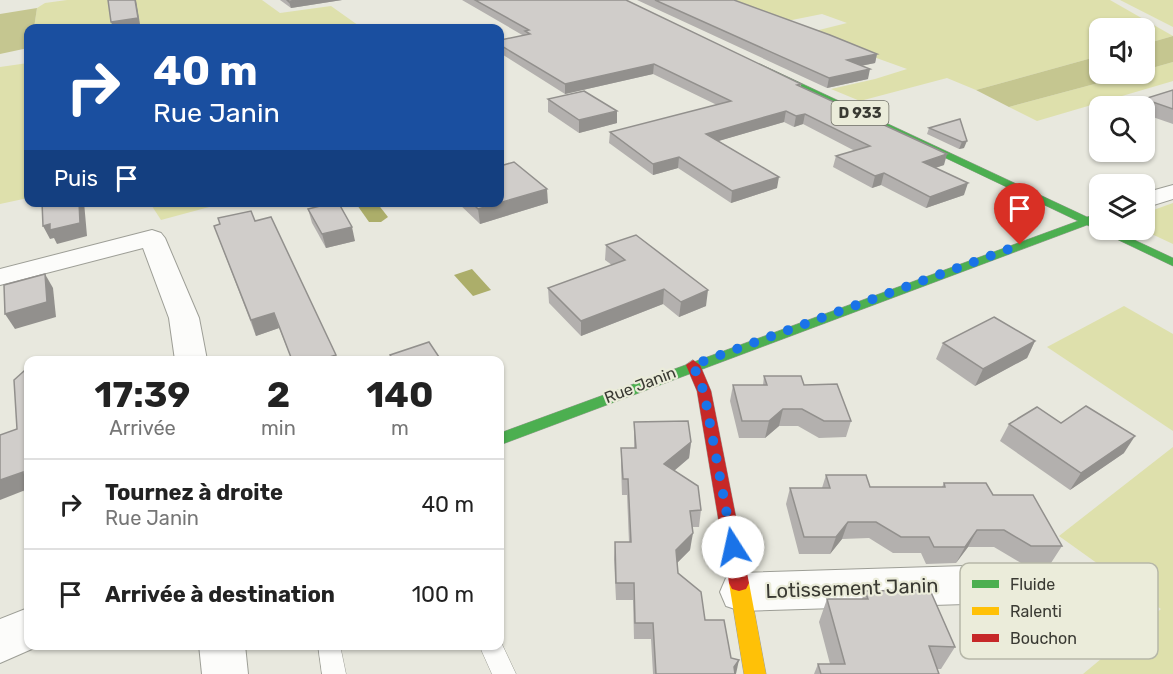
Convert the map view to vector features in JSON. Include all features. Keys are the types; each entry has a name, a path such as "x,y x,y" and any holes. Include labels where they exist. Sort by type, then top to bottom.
{"street":[{"name":"D 933","path":"750,61 1089,222"},
{"path":"1155,198 1173,192"},
{"name":"Rue Janin","path":"504,437 693,365 1089,219"},
{"path":"0,277 152,238 184,318 190,356"},
{"path":"1126,240 1173,262"},
{"name":"Lotissement Janin","path":"693,365 704,392 755,674"},
{"name":"Lotissement Janin","path":"741,592 960,585"},
{"path":"0,641 24,631"},
{"path":"223,650 225,674"}],"lane":[{"path":"330,650 334,674"},
{"path":"492,650 504,674"}],"shaded area":[{"path":"67,0 262,0 280,13 331,6 356,24 35,24 37,8 45,3"},
{"path":"722,0 1110,0 1142,18 1089,18 1089,59 976,90 947,78 860,101 831,89 907,69 807,33 847,23 822,14 777,23"},
{"path":"1120,0 1173,0 1173,27"},
{"path":"37,8 35,24 24,24 24,49 0,54 0,14"},
{"path":"1155,26 1173,36 1155,41"},
{"path":"1173,36 1173,62 1155,67 1155,41"},
{"path":"1089,59 1089,84 1095,84 1009,107 976,90"},
{"path":"1173,62 1173,81 1122,96 1089,96 1089,106 1037,121 1009,107 1095,84 1155,84 1155,67"},
{"path":"24,64 24,199 0,204 0,67"},
{"path":"1173,203 1173,244 1155,236 1155,209"},
{"path":"153,207 209,207 161,220"},
{"path":"358,207 380,207 388,217 381,222 369,222"},
{"path":"472,269 491,290 473,296 454,275"},
{"path":"1124,306 1173,334 1173,431 1047,347"},
{"path":"1173,447 1173,674 1083,674 1101,659 1158,659 1158,612 1161,609 1158,607 1158,563 1097,563 1059,536"}],"building":[{"path":"108,0 135,0 138,18 111,22"},
{"path":"475,0 626,0 801,84 797,85 947,154 923,162 968,183 930,197 884,173 875,176 836,156 870,146 805,114 796,116 786,111 706,134 779,177 732,191 679,157 653,164 610,132 731,101 654,64 565,84 504,47 504,39 530,34 525,31 529,30"},
{"path":"655,0 734,0 877,54 847,60 870,69 829,78"},
{"path":"1173,90 1173,109 1155,103 1154,96"},
{"path":"584,91 617,111 579,120 548,99"},
{"path":"960,119 967,141 962,142 929,128"},
{"path":"514,162 547,189 504,201 504,165"},
{"path":"42,207 79,207 80,223 50,230 50,224 43,226"},
{"path":"341,207 352,227 322,234 308,209"},
{"path":"251,211 255,221 271,217 336,355 290,356 274,313 251,320 214,226 220,224 218,218"},
{"path":"636,235 708,290 681,302 664,289 581,321 548,288 625,260 606,245"},
{"path":"45,274 47,302 5,314 4,285"},
{"path":"994,317 1035,341 983,369 943,343"},
{"path":"429,342 438,356 391,356"},
{"path":"24,371 24,484 23,472 0,480 0,435 17,429 14,380"},
{"path":"764,376 801,376 804,385 837,384 851,421 824,421 802,409 783,409 769,421 742,421 733,385 767,385"},
{"path":"1086,406 1135,436 1081,473 1009,424 1037,407 1061,423"},
{"path":"688,421 691,442 664,464 698,486 701,510 690,511 693,533 676,550 678,573 701,592 705,620 724,620 731,658 739,660 734,667 735,674 656,674 653,623 635,623 634,583 616,583 615,542 631,542 628,479 623,479 621,448 636,448 634,422"},
{"path":"826,475 866,475 870,487 945,487 944,483 986,483 993,495 1033,495 1062,546 1031,546 1004,530 977,530 965,547 934,547 929,537 901,537 876,522 848,522 836,537 804,537 790,488 830,488"},
{"path":"930,590 955,647 929,646 939,674 821,674 818,664 845,664 827,599 868,599 865,591"}],"traffic: fast":[{"path":"760,66 1089,222"},
{"path":"504,438 1089,220"},
{"path":"1126,240 1173,262"}],"traffic: slow":[{"path":"739,583 755,674"}],"traffic: jam":[{"path":"693,365 704,391 739,583"}],"route":[{"path":"733,547 704,392 693,365 1020,245"}]}
